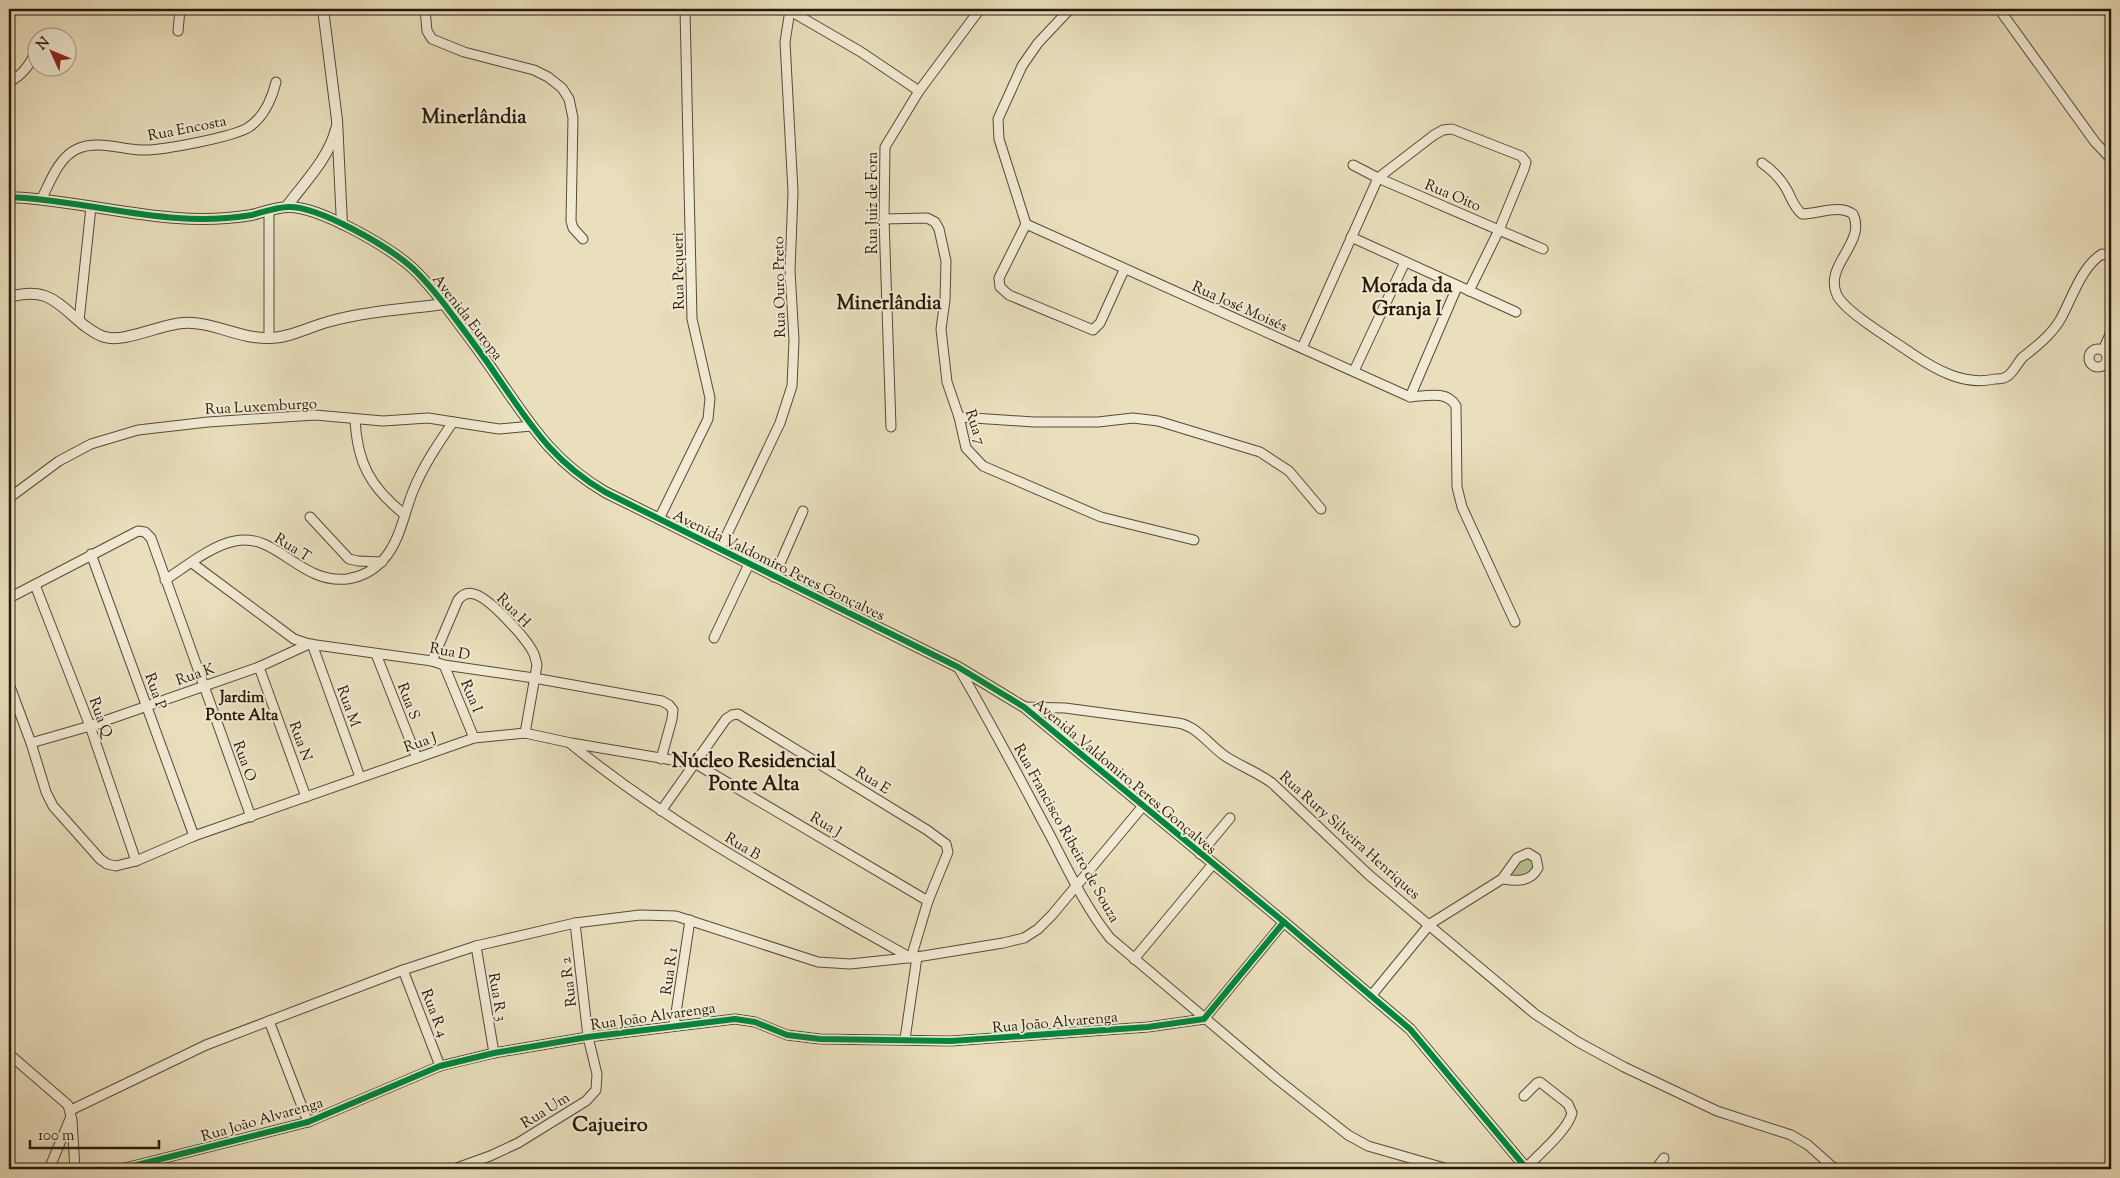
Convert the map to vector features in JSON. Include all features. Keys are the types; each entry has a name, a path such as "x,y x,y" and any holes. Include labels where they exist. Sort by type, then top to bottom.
{"street":[{"path":"178,31 180,9"},
{"path":"322,9 337,120 342,224"},
{"path":"425,9 427,31 432,39 464,52 534,70 548,77 562,88 569,100 573,118 571,221 573,228 583,239"},
{"name":"Rua Pequeri","path":"659,519 705,428 710,410 710,398 692,319 685,9"},
{"path":"788,9 861,52 919,91"},
{"name":"Rua Ouro Preto","path":"720,549 780,422 792,386 794,340 790,271 793,192 785,42 788,9"},
{"name":"Rua Juiz de Fora","path":"891,427 884,219 885,147 919,91 980,9"},
{"path":"1070,9 1038,43 1022,66 998,119 999,139 1026,224 999,278 1000,287 1009,295 1092,330 1100,323 1124,270"},
{"path":"1999,9 2095,142 2111,159"},
{"path":"2105,9 2111,14"},
{"path":"9,82 28,67"},
{"name":"Rua Encosta","path":"42,198 57,169 77,149 95,145 136,150 164,148 250,127 259,119 269,101 276,82"},
{"path":"9,197 42,198 91,207 203,220 269,212 287,206 321,160 333,138 337,120"},
{"path":"1302,348 1378,178 1434,135 1447,129 1452,129 1521,156 1526,162 1499,230 1470,291"},
{"path":"321,160 333,159 340,163"},
{"path":"1762,163 1779,178 1787,190 1792,203 1802,214 1840,209 1853,214 1857,222 1856,229 1834,274 1833,281 1837,295 1858,316 1932,367 1952,376 1988,381 2007,377 2021,359 2054,329 2084,274 2094,260 2102,254 2111,257"},
{"name":"Rua Oito","path":"1353,165 1378,178 1543,249"},
{"name":"Avenida Europa","path":"287,206 316,212 342,224 389,251 408,265 426,282 444,304 531,426 565,465 605,492"},
{"path":"79,321 91,207"},
{"path":"269,212 269,338"},
{"name":"Rua 7","path":"884,219 927,218 937,225 946,261 946,300 941,329 947,382 959,417 966,448 983,466 1101,516 1194,540"},
{"name":"Rua José Moisés","path":"1026,224 1124,270 1410,397 1446,396 1450,398 1456,406 1457,487 1462,508 1515,622"},
{"path":"1351,237 1516,312"},
{"path":"1354,372 1404,262"},
{"path":"1410,397 1458,287"},
{"path":"9,297 23,293 42,294 56,300 93,332 106,338 119,337 180,323 196,322 269,338 293,333 331,321 444,304"},
{"path":"2103,350 2111,332"},
{"name":"Rua Luxemburgo","path":"9,498 58,461 91,444 138,430 208,422 315,415 394,421 428,418 499,429 531,426"},
{"path":"959,417 1034,422 1098,422 1133,418 1158,421 1207,434 1260,452 1289,471 1321,509"},
{"path":"355,419 358,450 364,467 376,488 391,504 404,514"},
{"name":"Rua T","path":"165,580 220,546 236,540 252,541 266,545 307,572 335,580 358,577 370,572 382,562 394,544 420,474 453,422"},
{"name":"Avenida Valdomiro Peres Gonçalves","path":"605,492 958,667 1024,707 1410,1029 1526,1169"},
{"path":"774,577 803,511"},
{"name":"Rua T","path":"310,517 349,559 382,562"},
{"path":"9,598 138,530 145,532 151,538 203,686"},
{"name":"Rua P","path":"91,554 194,836"},
{"name":"Rua D","path":"192,563 294,639 311,644 534,678 654,699 666,703 673,710 660,759"},
{"path":"714,638 749,564"},
{"name":"Rua Q","path":"35,585 90,726 136,860"},
{"name":"Rua H","path":"432,661 458,600 464,594 474,594 500,613 528,645 537,665 525,733"},
{"name":"Rua K","path":"31,743 90,726 147,706 259,666 311,644"},
{"name":"Rua M","path":"311,644 360,778"},
{"name":"Rua S","path":"376,654 417,758"},
{"name":"Rua I","path":"444,665 474,738"},
{"name":"Rua N","path":"259,666 306,797"},
{"name":"Rua Francisco Ribeiro de Souza","path":"958,667 1098,924 1110,938 1204,1019 1348,1135 1368,1146 1448,1169"},
{"path":"974,695 984,683"},
{"name":"Rua J","path":"9,684 10,694 31,743 46,792 53,806 63,819 108,864 116,866 136,860 194,836 474,738 525,733 571,743 696,764 928,901"},
{"name":"Rua O","path":"203,686 251,816"},
{"name":"Rua Rury Silveira Henriques","path":"1024,707 1083,710 1190,726 1225,755 1257,772 1272,783 1369,875 1430,924 1535,1014 1578,1042 1624,1067 1717,1111 1791,1135 1808,1145 1835,1169"},
{"name":"Rua E","path":"661,811 726,720 732,715 742,715 927,830 946,844 947,858 928,901 914,957 904,1039"},
{"name":"Rua B","path":"571,743 609,775 661,811 784,886 914,957"},
{"path":"49,1169 71,1112 170,1060 403,970 476,946 575,923 665,914 690,920 818,962 850,964 914,957 1024,938 1038,929 1052,915 1143,806"},
{"path":"1200,854 1230,818"},
{"path":"1134,959 1213,864"},
{"path":"1371,996 1430,924 1502,879"},
{"name":"Rua R 1","path":"674,1026 690,920"},
{"path":"1204,1019 1284,922"},
{"name":"Rua R 2","path":"575,923 588,1038"},
{"name":"Rua R 3","path":"476,946 494,1053"},
{"name":"Rua R 4","path":"403,970 440,1066"},
{"name":"Rua João Alvarenga","path":"121,1169 308,1122 440,1066 494,1053 674,1026 735,1018 755,1022 787,1035 820,1039 951,1041 987,1040 1024,1035 1148,1027 1204,1019"},
{"path":"269,1021 308,1122"},
{"name":"Rua Um","path":"454,1169 512,1146 590,1098 598,1085 588,1038"},
{"path":"9,1054 62,1098 71,1112 75,1169"},
{"path":"1524,1096 1540,1082 1568,1104 1572,1113 1557,1135 1526,1169"},
{"path":"1656,1169 1664,1158"}],"green space":[{"path":"1528,857 1534,866 1528,876 1506,877 1516,863"}],"cycle path":[{"path":"9,197 30,198 187,219 215,219 252,215 289,207 317,213 352,228 369,238 398,257 419,274 445,305 543,440 586,480 605,492 958,667 1024,707 1410,1029 1527,1169"},
{"path":"121,1169 308,1122 440,1066 494,1053 588,1037 735,1019 755,1022 787,1035 820,1039 951,1041 1148,1027 1204,1019 1284,922"}],"district":[{"name":"Minerlândia","path":"474,116"},
{"name":"Morada da Granja I","path":"1407,296"},
{"name":"Minerlândia","path":"889,302"},
{"name":"Jardim Ponte Alta","path":"242,705"},
{"name":"Núcleo Residencial Ponte Alta","path":"754,772"},
{"name":"Cajueiro","path":"610,1124"}]}
